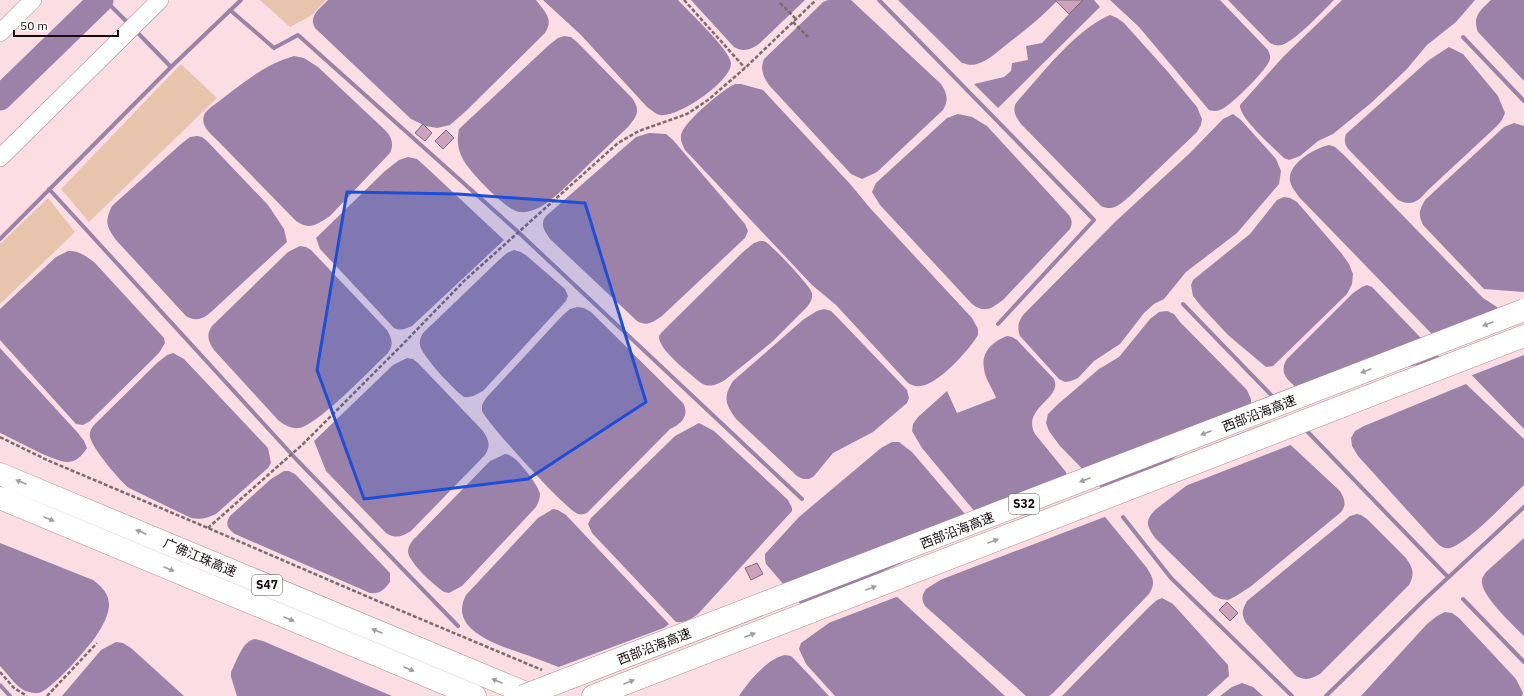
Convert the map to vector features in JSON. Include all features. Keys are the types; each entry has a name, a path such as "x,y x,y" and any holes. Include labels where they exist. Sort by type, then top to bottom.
{"highway":[{"name":"西部沿海高速","path":"523,696 1524,310"},
{"name":"西部沿海高速","path":"593,696 1524,336"},
{"name":"广佛江珠高速","path":"0,474 533,696"},
{"name":"广佛江珠高速","path":"0,498 475,696"}],"street":[{"path":"0,33 33,0"},
{"path":"0,158 160,0"}],"path":[{"path":"684,0 745,68"},
{"path":"208,528 302,445 465,280 618,143 639,131 687,114 708,100 745,68 816,0"},
{"path":"780,3 796,19"},
{"path":"793,22 808,37"},
{"path":"0,437 47,460 548,672"},
{"path":"47,696 97,643"},
{"path":"0,672 14,688 27,696"}],"highlighted area":[{"path":"347,192 458,194 585,203 646,402 528,479 364,499 317,370"}],"shaded area":[{"path":"260,0 326,0 312,15 290,27"},
{"path":"328,0 536,0 545,12 549,24 545,33 466,111 450,125 437,128 426,126 411,119 315,28 313,23 314,16"},
{"path":"543,0 678,0 724,49 731,63 729,71 714,88 691,105 679,111 660,115 647,107 581,35"},
{"path":"691,0 805,0 760,43 754,47 741,50 734,47"},
{"path":"828,0 851,0 941,84 945,90 947,100 943,110 877,172 862,179 851,174 769,85 763,72 762,66 764,59 823,2"},
{"path":"898,0 1058,0 1033,24 992,56 981,63 969,65 962,63"},
{"path":"1082,0 1094,0 1100,7 998,108 974,84 1004,77 1011,71 1012,63 1028,60 1026,46 1042,43"},
{"path":"1110,0 1220,0 1268,50 1270,59 1268,64 1257,77 1229,105 1219,110 1209,110 1139,27"},
{"path":"1228,0 1334,0 1294,38 1282,45 1274,45 1270,43"},
{"path":"1342,0 1475,0 1456,22 1427,45 1406,70 1371,103 1333,134 1318,141 1300,156 1289,160 1284,158 1251,125 1241,111 1240,105 1283,57"},
{"path":"1491,0 1524,0 1524,81 1478,32 1476,22 1478,14"},
{"path":"1110,15 1124,23 1168,72 1197,107 1202,119 1201,125 1197,132 1130,196 1113,208 1106,208 1101,206 1021,124 1014,109 1016,103 1072,42 1084,31"},
{"path":"564,36 571,37 577,42 632,98 636,106 637,113 634,120 628,127 554,198 536,209 526,212 515,211 499,200 466,164 462,158 458,145 459,129 549,45 558,38"},
{"path":"1449,47 1463,54 1498,96 1505,113 1497,126 1421,198 1411,203 1403,202 1398,200 1348,149 1345,142 1345,137 1346,134 1429,60"},
{"path":"294,56 304,58 318,67 386,131 390,136 392,144 390,153 330,216 312,226 304,225 295,220 210,133 205,127 203,120 205,114 210,108 250,78 271,65"},
{"path":"181,64 217,98 89,222 61,189"},
{"path":"735,84 741,84 763,90 972,318 978,329 978,335 968,349 952,366 935,380 918,386 908,383 836,305 812,285 685,150 681,136 685,127 706,105"},
{"path":"958,114 972,117 987,126 1069,215 1072,221 1070,229 1003,300 988,309 981,309 972,304 880,205 872,192 876,183 947,118"},
{"path":"1233,114 1241,120 1276,159 1281,171 1279,184 1237,233 1186,272 1164,299 1154,304 1144,313 1120,344 1094,361 1078,378 1065,382 1059,379 1020,336 1018,325 1023,315 1116,221 1190,153 1223,119"},
{"path":"1514,123 1524,126 1524,292 1484,289 1423,225 1420,218 1420,210 1425,200 1504,127"},
{"path":"649,133 666,134 673,140 745,224 748,231 745,238 662,316 653,322 644,324 637,321 550,239 545,231 543,222 546,216 636,137"},
{"path":"190,137 202,137 207,141 268,205 284,229 287,242 211,312 202,318 193,319 186,316 116,240 110,231 107,220 112,206 181,144"},
{"path":"1329,145 1335,147 1344,155 1483,298 1497,307 1524,338 1524,429 1299,197 1290,181 1290,175 1293,169 1297,163 1310,153"},
{"path":"408,157 417,159 504,240 412,326 405,329 396,329 320,249 316,238 385,171 399,160"},
{"path":"1284,197 1290,198 1297,202 1342,254 1349,264 1353,274 1352,284 1347,294 1273,366 1266,367 1228,335 1200,305 1193,296 1191,285 1193,280 1250,234 1277,200"},
{"path":"48,198 75,232 0,304 0,244"},
{"path":"760,241 766,242 799,275 812,293 811,301 807,307 772,342 725,380 713,385 704,385 669,355 660,342 659,336 743,252 754,243"},
{"path":"300,246 311,250 387,330 392,344 388,353 331,407 307,425 299,428 293,428 279,421 214,350 210,344 208,335 212,326 288,252"},
{"path":"514,250 527,256 565,289 568,296 566,301 483,391 472,396 464,397 432,364 422,350 420,339 423,333 499,260 507,253"},
{"path":"68,251 86,256 95,263 164,338 165,343 159,353 90,421 83,425 76,424 0,340 0,309 56,257"},
{"path":"1367,285 1372,287 1442,360 1298,389 1285,376 1284,364 1287,359 1353,293"},
{"path":"577,307 584,308 591,312 683,403 685,408 685,416 681,422 670,429 587,513 581,514 578,514 571,509 544,483 498,432 482,411 482,405 486,398 562,316 570,309"},
{"path":"824,309 831,311 907,390 909,398 907,403 873,432 833,453 814,476 809,479 803,479 797,476 736,419 729,409 727,396 733,381 804,319 817,311"},
{"path":"1167,311 1174,314 1180,322 1247,390 1251,399 1251,405 1113,500 1060,446 1049,431 1046,423 1048,414 1099,369 1119,357 1150,319 1159,312"},
{"path":"1007,336 1017,340 1054,379 1055,386 1053,392 1037,410 1033,417 1032,425 1035,434 1066,472 1068,479 980,518 922,448 912,431 913,424 918,417 947,391 957,413 996,398 987,380 984,358 992,345"},
{"path":"0,348 84,441 87,448 78,458 70,462 61,461 0,433"},
{"path":"173,353 184,359 268,448 271,463 268,468 216,514 210,517 198,519 191,518 129,488 113,472 96,449 90,437 90,431 94,425 157,363 167,355"},
{"path":"407,358 413,359 418,363 483,431 487,437 489,446 485,455 411,531 405,535 395,537 386,533 326,471 314,441 393,365"},
{"path":"1466,384 1524,439 1524,485 1477,530 1457,545 1446,548 1436,542 1358,456 1352,446 1351,438 1355,431 1364,426"},
{"path":"699,423 714,431 788,500 792,511 698,614 685,621 676,622 592,533 588,524 591,518 675,436"},
{"path":"1267,423 1340,491 1344,500 1344,507 1340,513 1250,587 1228,600 1221,599 1214,596 1155,538 1150,530 1148,521 1155,510"},
{"path":"892,442 899,442 912,452 977,528 804,608 766,564 765,554 799,517 881,448"},
{"path":"505,454 515,458 539,490 540,494 536,507 462,586 449,593 444,592 413,562 408,552 409,546 413,540 490,461"},
{"path":"284,471 289,471 295,474 390,573 390,582 384,589 376,593 370,593 235,534 230,530 227,524 230,516 271,479"},
{"path":"1083,490 1147,568 1153,584 1149,594 1053,693 1049,696 1026,696 925,606 923,595 926,589"},
{"path":"553,509 566,515 669,624 598,682 489,641 473,630 463,617 462,606 466,595 538,518"},
{"path":"1357,514 1367,519 1406,558 1413,574 1411,581 1409,585 1320,674 1308,679 1300,678 1296,676 1246,623 1243,617 1244,607 1247,601 1350,516"},
{"path":"1524,538 1524,636 1491,601 1483,586 1482,580 1486,572"},
{"path":"0,543 93,580 104,590 108,597 109,609 101,629 92,642 79,658 54,683 47,689 38,693 25,691 13,681 0,666"},
{"path":"893,593 1005,696 835,696 806,664 799,649 801,643 868,595"},
{"path":"1162,598 1173,604 1228,665 1229,676 1207,696 1062,696 1149,607 1157,600"},
{"path":"1445,612 1452,613 1459,618 1516,679 1523,693 1522,696 1361,696 1427,624"},
{"path":"255,639 263,641 392,696 237,696 231,677 231,672 243,647"},
{"path":"116,642 123,643 131,648 184,696 62,696 101,650"},
{"path":"785,655 791,656 829,696 739,696 759,671 772,661"},
{"path":"1242,683 1253,687 1263,696 1220,696 1232,687"}],"pier":[{"path":"1500,308 1524,335 1524,355 1470,376 1430,335"},
{"path":"1266,421 1293,444 1180,488"},
{"path":"1082,488 1107,516 927,585"},
{"path":"886,588 899,596 818,627 866,593"},
{"path":"669,626 599,684 556,668"}],"building":[{"path":"1055,0 1083,0 1069,14"},
{"path":"423,124 432,133 425,141 415,133"},
{"path":"446,130 454,138 443,149 435,141"},
{"path":"757,563 763,574 751,580 745,568"},
{"path":"1227,602 1238,613 1230,621 1219,610"}],"waterway":[{"path":"0,98 101,0"},
{"path":"105,0 129,24"},
{"path":"0,239 171,67 241,0"},
{"path":"879,0 1094,220 998,324"},
{"path":"230,10 274,48 298,35 516,230 802,499"},
{"path":"135,30 171,67"},
{"path":"1463,37 1524,101"},
{"path":"49,189 296,459 458,626"},
{"path":"1183,304 1275,399"},
{"path":"1304,428 1448,577"},
{"path":"1326,696 1424,600 1524,507"},
{"path":"1123,517 1171,578 1292,696"},
{"path":"1463,599 1524,662"},
{"path":"0,685 10,696"}]}
